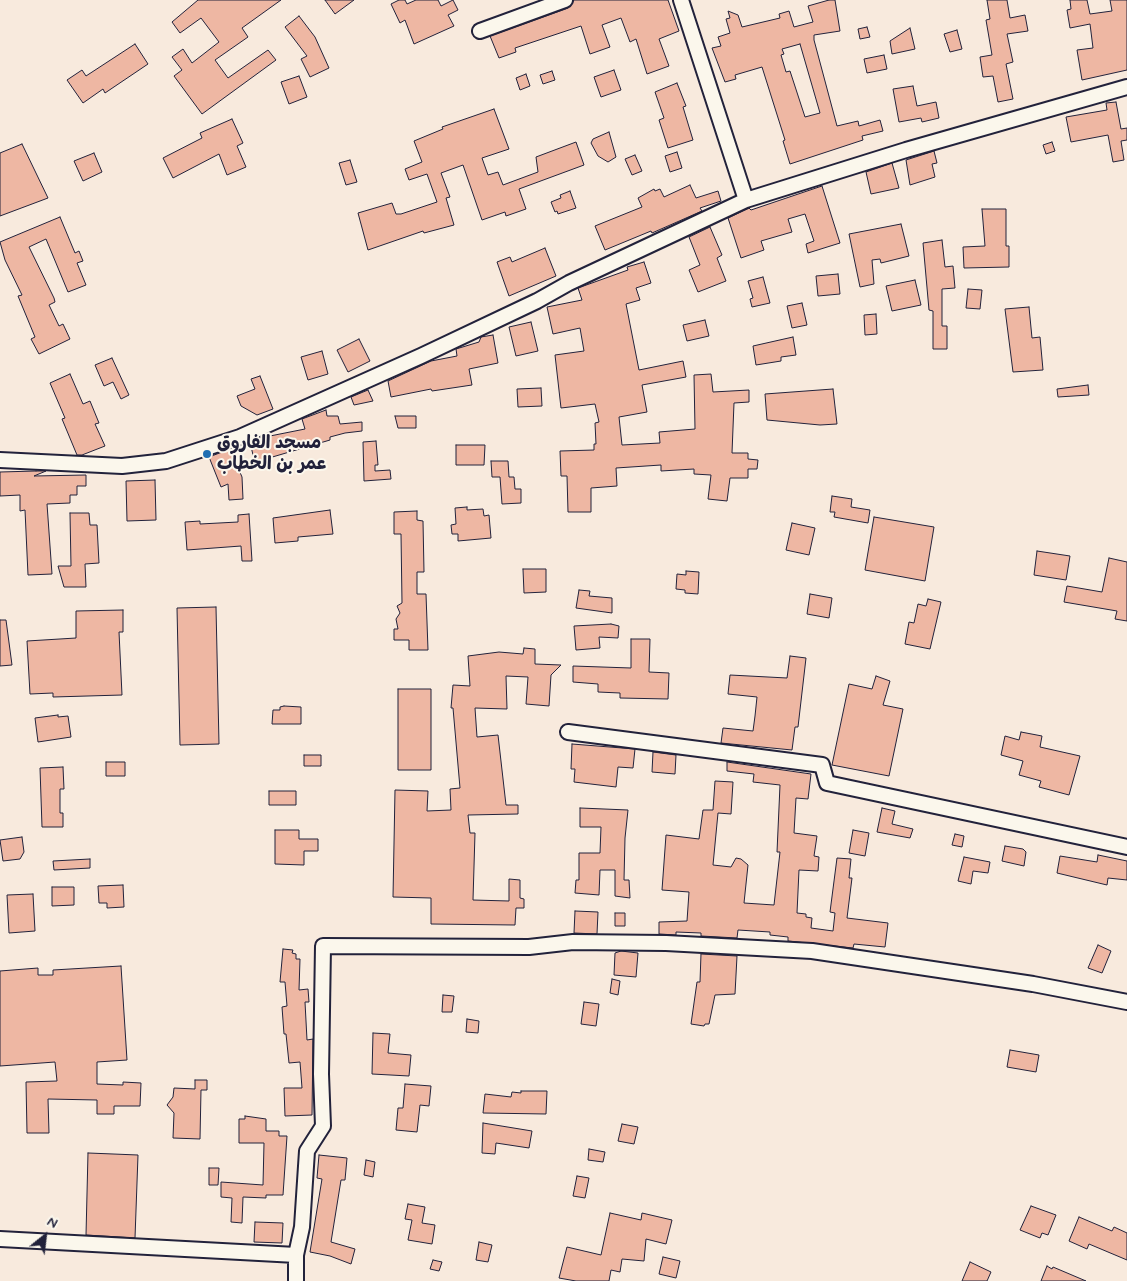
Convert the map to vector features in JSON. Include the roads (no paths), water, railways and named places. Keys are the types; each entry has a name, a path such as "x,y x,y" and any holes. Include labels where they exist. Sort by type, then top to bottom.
{"street":[{"path":"480,31 565,0"},
{"path":"681,0 746,200"},
{"path":"0,460 122,466 166,461 240,436 439,347 537,302 569,283 746,200 933,142 1127,87"},
{"path":"568,732 822,765 827,783 1127,847"},
{"path":"296,1281 296,1255 302,1227 307,1151 323,1126 320,1074 323,946 528,947 573,942 648,942 812,951 1033,984 1127,1002"},
{"path":"0,1239 296,1255"}],"place":[{"name":"مسجد الفاروق عمر بن الخطاب","path":"207,454"}]}
